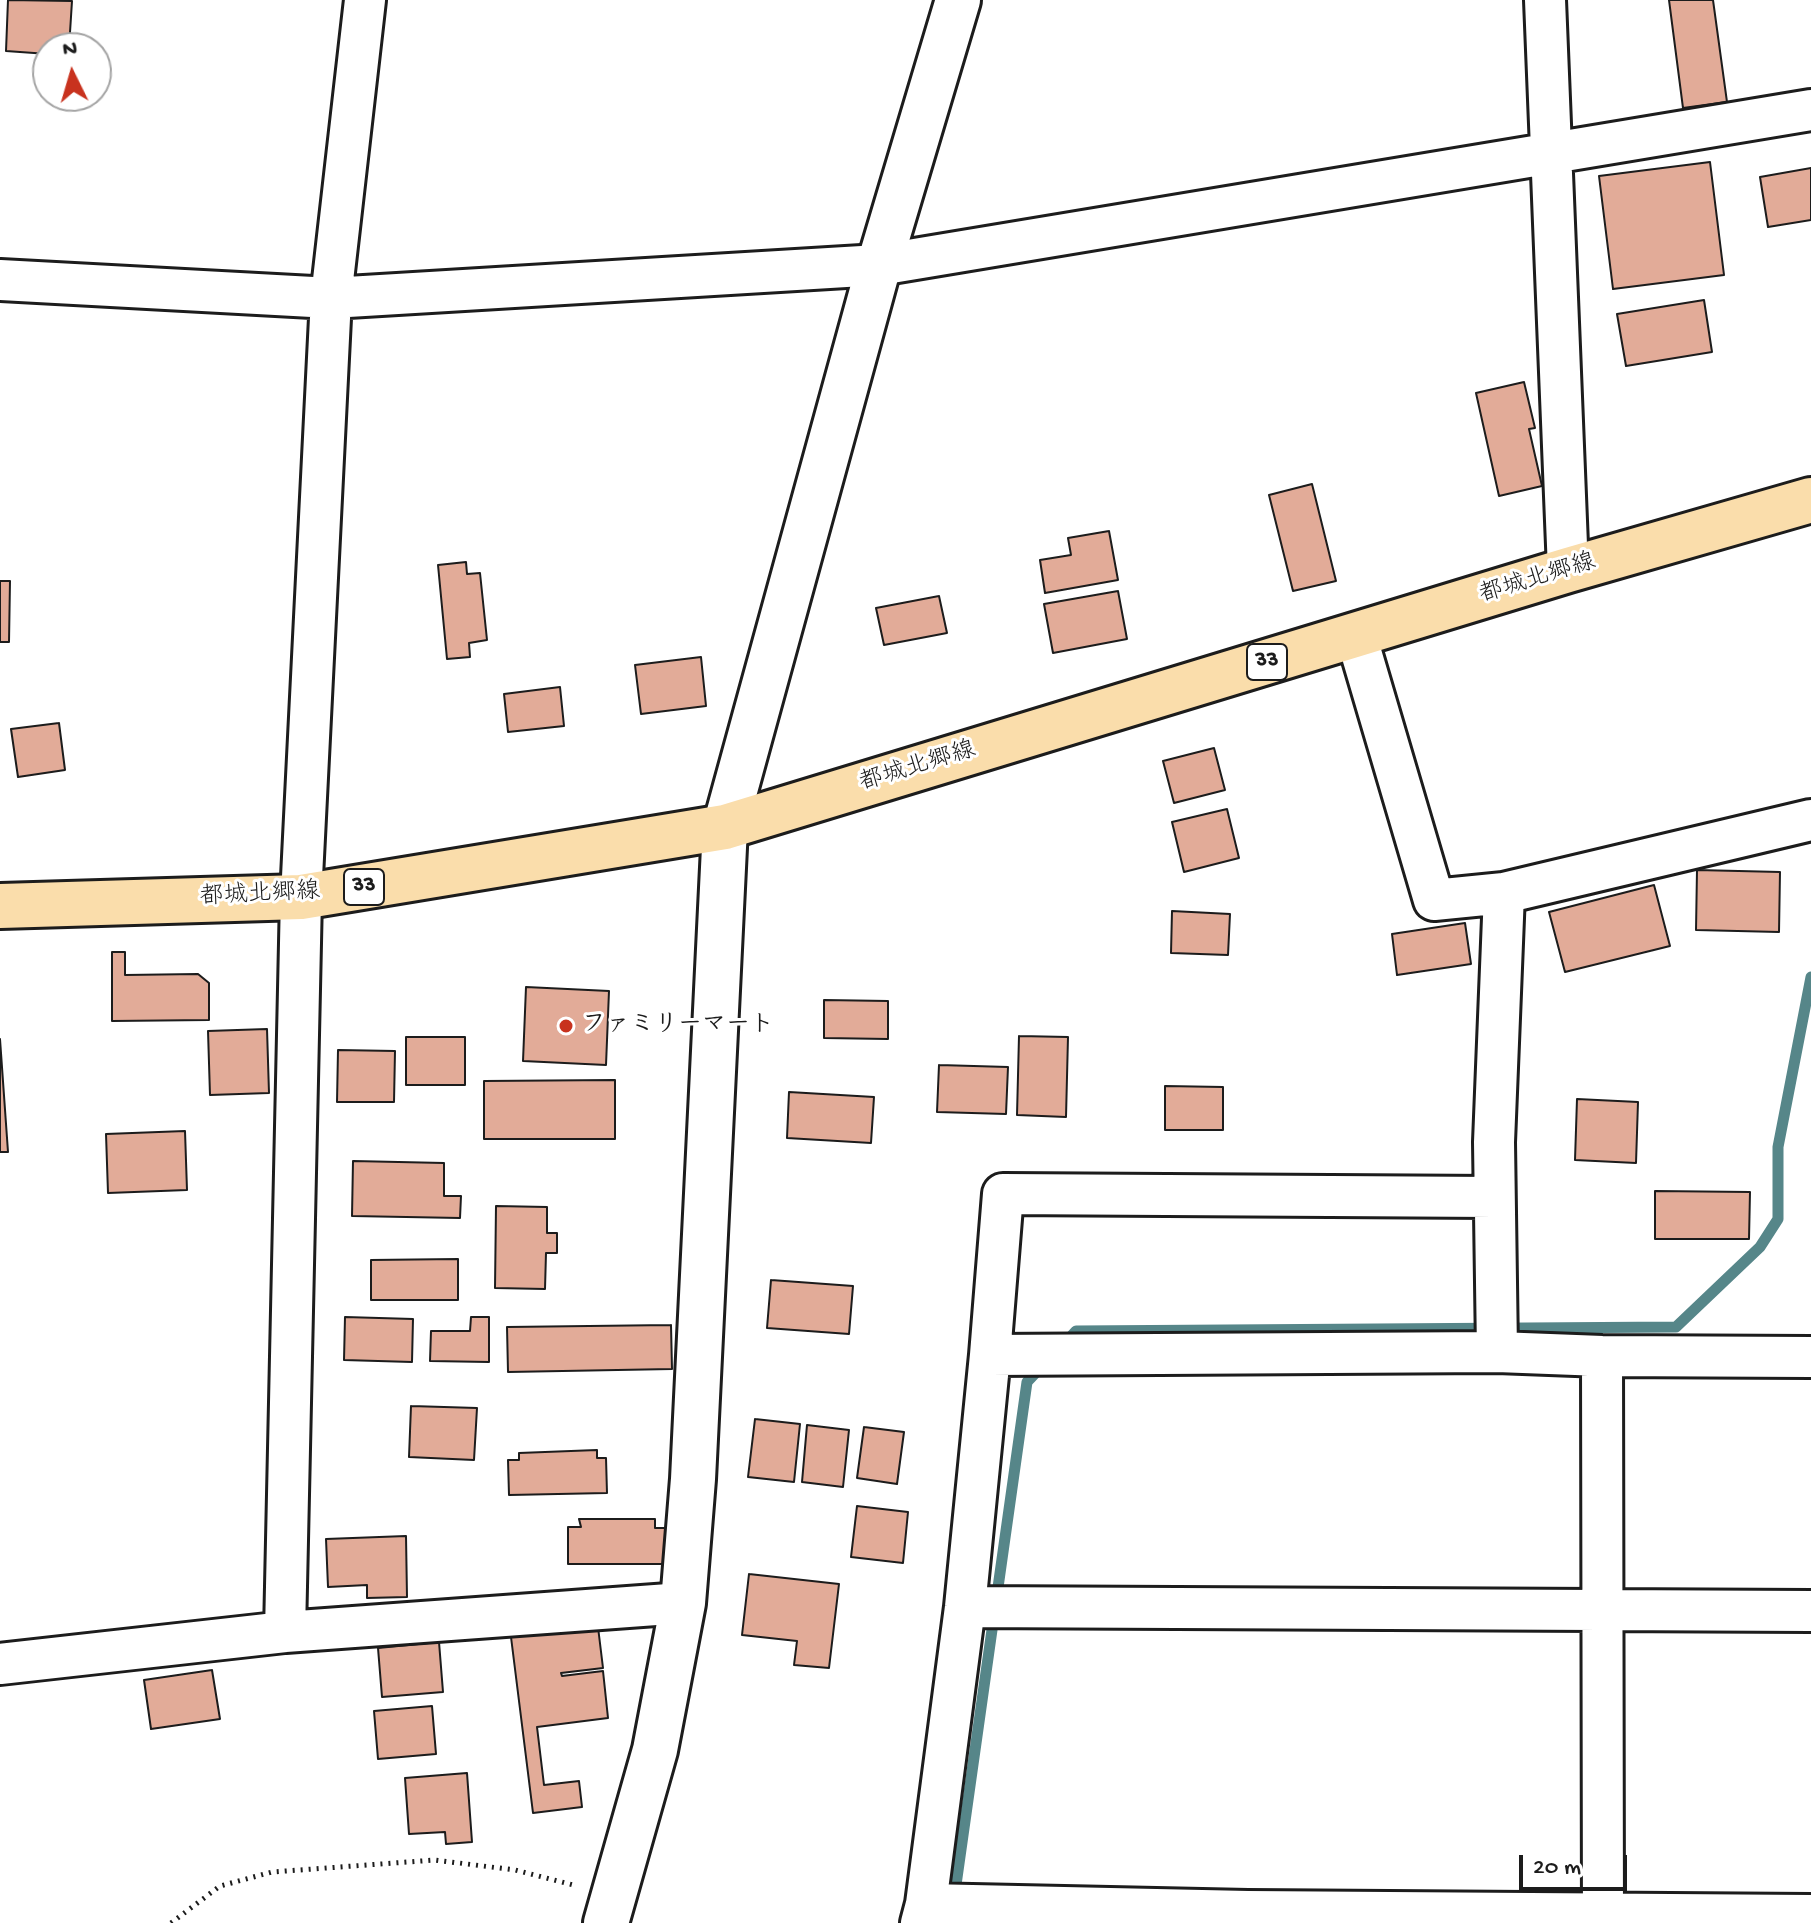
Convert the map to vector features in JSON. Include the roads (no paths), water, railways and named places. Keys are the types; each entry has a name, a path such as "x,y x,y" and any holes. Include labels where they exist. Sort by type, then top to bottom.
{"main road":[{"name":"都城北郷線","path":"0,906 301,897 725,827 1568,570 1811,500"}],"street":[{"path":"285,1632 301,897 331,298 365,0"},
{"path":"610,1910 655,1750 683,1603 693,1479 725,827 879,265 958,0"},
{"path":"1545,0 1568,570"},
{"path":"0,280 331,298 879,265 1811,110"},
{"path":"1356,635 1434,900 1504,893 1811,820"},
{"path":"1497,1352 1494,1197 1504,893"},
{"path":"1494,1197 1003,1194 965,1607 923,1914 969,1905 1248,1917 1811,1915"},
{"path":"990,1355 1497,1352 1811,1357"},
{"path":"1602,1356 1603,1918"},
{"path":"0,1664 285,1632 683,1603"},
{"path":"965,1607 1811,1611"}],"waterway":[{"path":"1062,1346 1076,1331 1676,1327 1760,1247 1778,1219 1778,1147 1811,977"},
{"path":"954,1899 1027,1382 1044,1364"}],"place":[{"name":"ファミリーマート","path":"566,1026"}]}
